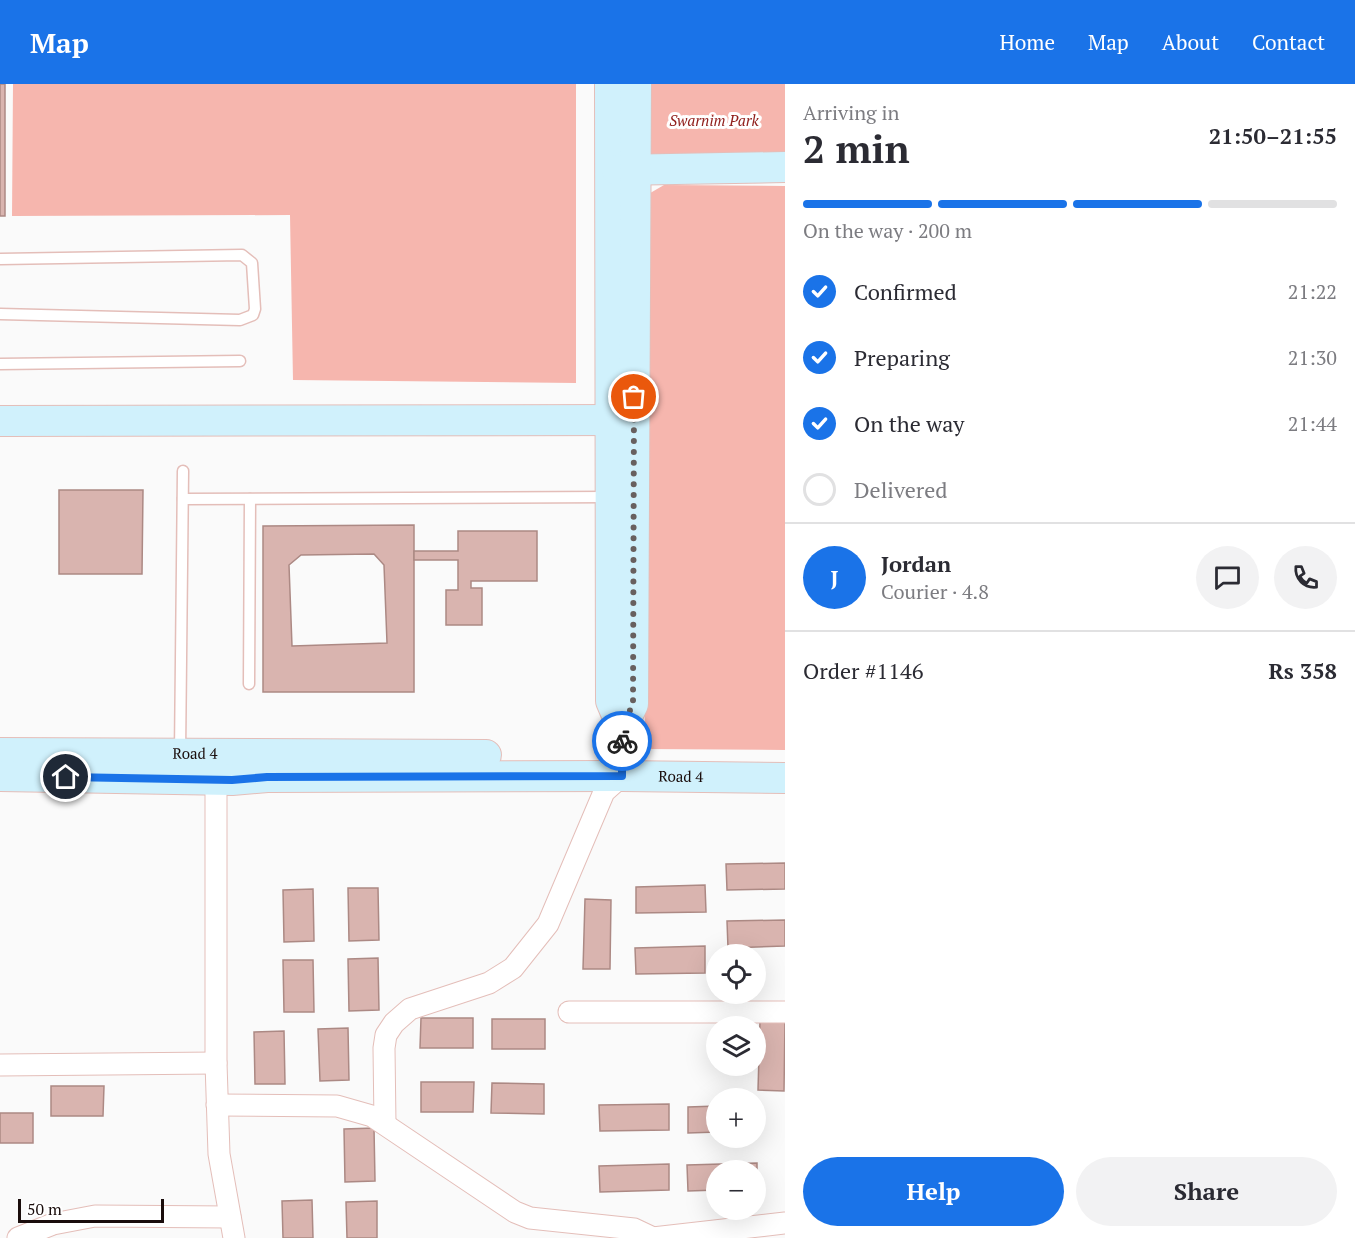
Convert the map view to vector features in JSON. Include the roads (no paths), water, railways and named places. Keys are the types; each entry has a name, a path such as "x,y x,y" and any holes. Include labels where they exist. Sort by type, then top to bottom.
{"street":[{"path":"610,84 623,169 623,420 633,704 622,727"},
{"path":"623,169 636,84"},
{"path":"623,169 785,167"},
{"path":"0,421 623,420"},
{"path":"385,1124 384,1048 386,1035 394,1023 410,1009 489,983 513,968 548,924 604,792 622,766 622,727 611,701 610,497 623,420"},
{"name":"Road 4","path":"0,753 180,754 216,766"},
{"name":"Road 4","path":"0,776 216,766 622,766 785,762"},
{"path":"18,1238 53,1224 94,1216 232,1228 219,1154 216,1063 216,766"},
{"name":"Road 4","path":"622,766 785,778"},
{"path":"569,1012 785,1012"},
{"path":"0,1065 216,1063"},
{"path":"218,1106 337,1106 356,1109 385,1124 515,1212 530,1218 634,1229 653,1238 785,1223"}],"lane":[{"path":"0,259 242,255 252,263 255,309 254,315 240,320 0,314"},
{"path":"0,364 240,361"},
{"path":"180,754 183,471"},
{"path":"183,500 610,497"},
{"path":"249,684 250,499"}],"park label":[{"name":"Swarnim Park","path":"714,121"}]}
